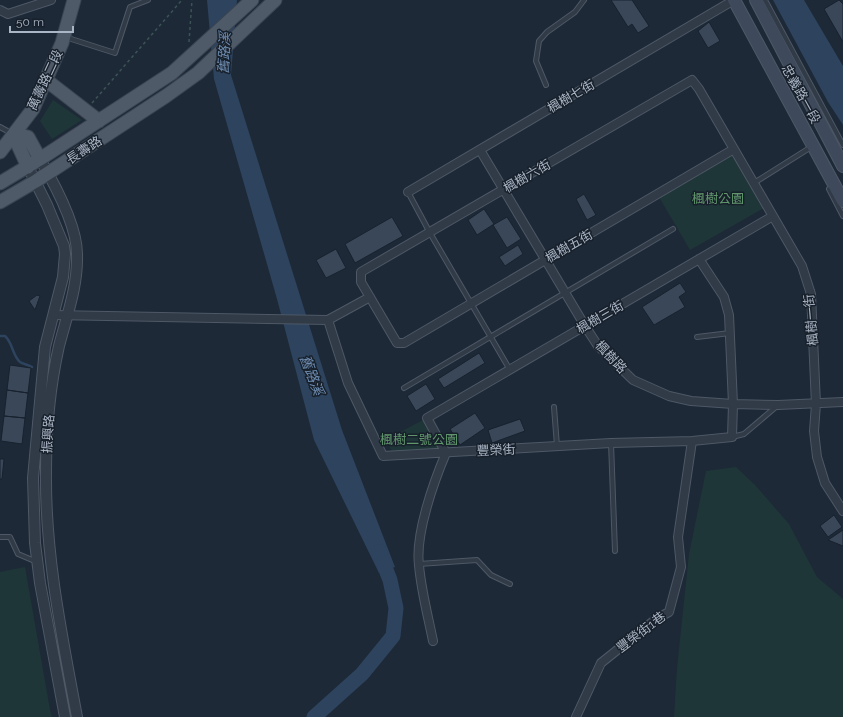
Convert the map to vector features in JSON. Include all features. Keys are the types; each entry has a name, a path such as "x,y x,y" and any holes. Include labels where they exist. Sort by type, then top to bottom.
{"main road":[{"name":"萬壽路二段","path":"0,152 33,109 64,37 74,0"},
{"name":"長壽路","path":"0,183 28,167 172,73 252,0"},
{"name":"長壽路","path":"0,202 36,181 166,96 198,73 276,0"},
{"name":"忠義路一段","path":"756,0 843,166"},
{"name":"忠義路一段","path":"732,2 843,201"},
{"path":"46,80 99,121"},
{"path":"28,167 18,145 15,134 28,137 40,159"}],"street":[{"path":"0,10 8,14 51,0"},
{"name":"楓樹七街","path":"408,192 732,2"},
{"name":"楓樹一街","path":"692,80 699,88 802,266 811,294 816,404 814,431 817,457 825,483 842,508"},
{"name":"楓樹六街","path":"370,297 361,282 361,272 692,80"},
{"name":"楓樹五街","path":"370,297 397,343 404,343 734,149"},
{"name":"楓樹路","path":"480,150 598,346 633,380 651,390 692,401 778,405 843,402"},
{"name":"振興路","path":"40,159 60,197 76,241 77,254 75,285 59,347 50,406 46,471 46,509 57,612 77,717"},
{"name":"振興路","path":"28,167 36,181 64,246 63,277 45,347 41,376 33,478 37,562 65,717"},
{"name":"楓樹三街","path":"446,453 427,418 773,216"},
{"path":"699,259 724,297 729,315 733,404 732,437"},
{"path":"53,315 328,320 370,297"},
{"name":"豐榮街","path":"328,320 348,383 383,456 611,443 692,441 732,437"},
{"name":"豐榮街1巷","path":"576,717 601,663 656,619 668,612 681,567 678,537 692,441"},
{"path":"433,641 418,564 424,521 435,480 446,453"}],"lane":[{"path":"64,37 115,53 130,7 148,0"},
{"path":"546,85 536,61 539,41 547,32 575,12 584,0"},
{"name":"忠義路一段","path":"765,0 843,145"},
{"path":"0,127 15,134"},
{"path":"804,142 811,155"},
{"path":"754,183 808,149"},
{"path":"827,184 843,216"},
{"path":"408,192 430,233 510,370"},
{"path":"404,388 673,229"},
{"path":"697,337 730,333"},
{"path":"732,437 744,434 778,405"},
{"path":"554,407 557,446"},
{"path":"611,443 615,551"},
{"path":"0,537 10,537 18,554 37,562"},
{"path":"418,564 477,560 491,575 510,584"}],"path":[{"path":"86,110 182,0"},
{"path":"189,46 192,0"}],"green space":[{"path":"53,100 82,120 52,139 40,121"},
{"name":"楓樹公園","path":"733,154 764,208 690,250 659,197"},
{"name":"楓樹二號公園","path":"425,419 443,453 393,453 385,440"},
{"path":"736,467 755,485 789,524 817,577 843,599 843,717 674,717 677,668 689,554 706,471"},
{"path":"25,567 52,717 0,717 0,572"}],"water":[{"path":"207,0 237,0 231,75 342,430 395,567 379,573 314,440 277,299 214,79"},
{"path":"773,0 804,0 843,66 843,125 828,102"}],"building":[{"path":"611,0 632,0 649,26 638,33 632,24 628,27"},
{"path":"839,0 843,4 843,42 824,9"},
{"path":"709,22 720,41 708,48 698,31"},
{"path":"584,194 596,215 587,220 576,199"},
{"path":"484,209 494,224 477,235 468,220"},
{"path":"392,217 403,236 355,263 345,244"},
{"path":"507,217 521,239 507,248 493,225"},
{"path":"518,245 523,254 505,266 499,257"},
{"path":"336,249 346,268 326,278 316,260"},
{"path":"680,283 686,292 679,297 685,307 654,325 642,307"},
{"path":"37,295 40,296 35,310 29,301"},
{"path":"479,353 485,363 444,388 438,379"},
{"path":"10,365 31,368 28,393 7,390"},
{"path":"426,384 435,399 416,411 407,396"},
{"path":"7,390 28,393 25,418 4,416"},
{"path":"475,413 485,428 460,445 450,429"},
{"path":"4,416 25,418 22,444 1,441"},
{"path":"520,419 525,431 492,443 488,430"},
{"path":"0,459 4,459 2,479 0,479"},
{"path":"834,515 842,527 828,537 820,526"},
{"path":"843,530 843,546 828,540"}],"waterway":[{"path":"0,336 5,336 8,339 15,356 20,362 32,367"},
{"name":"舊路溪","path":"314,717 362,674 393,636 396,608 390,580 379,552"}]}
